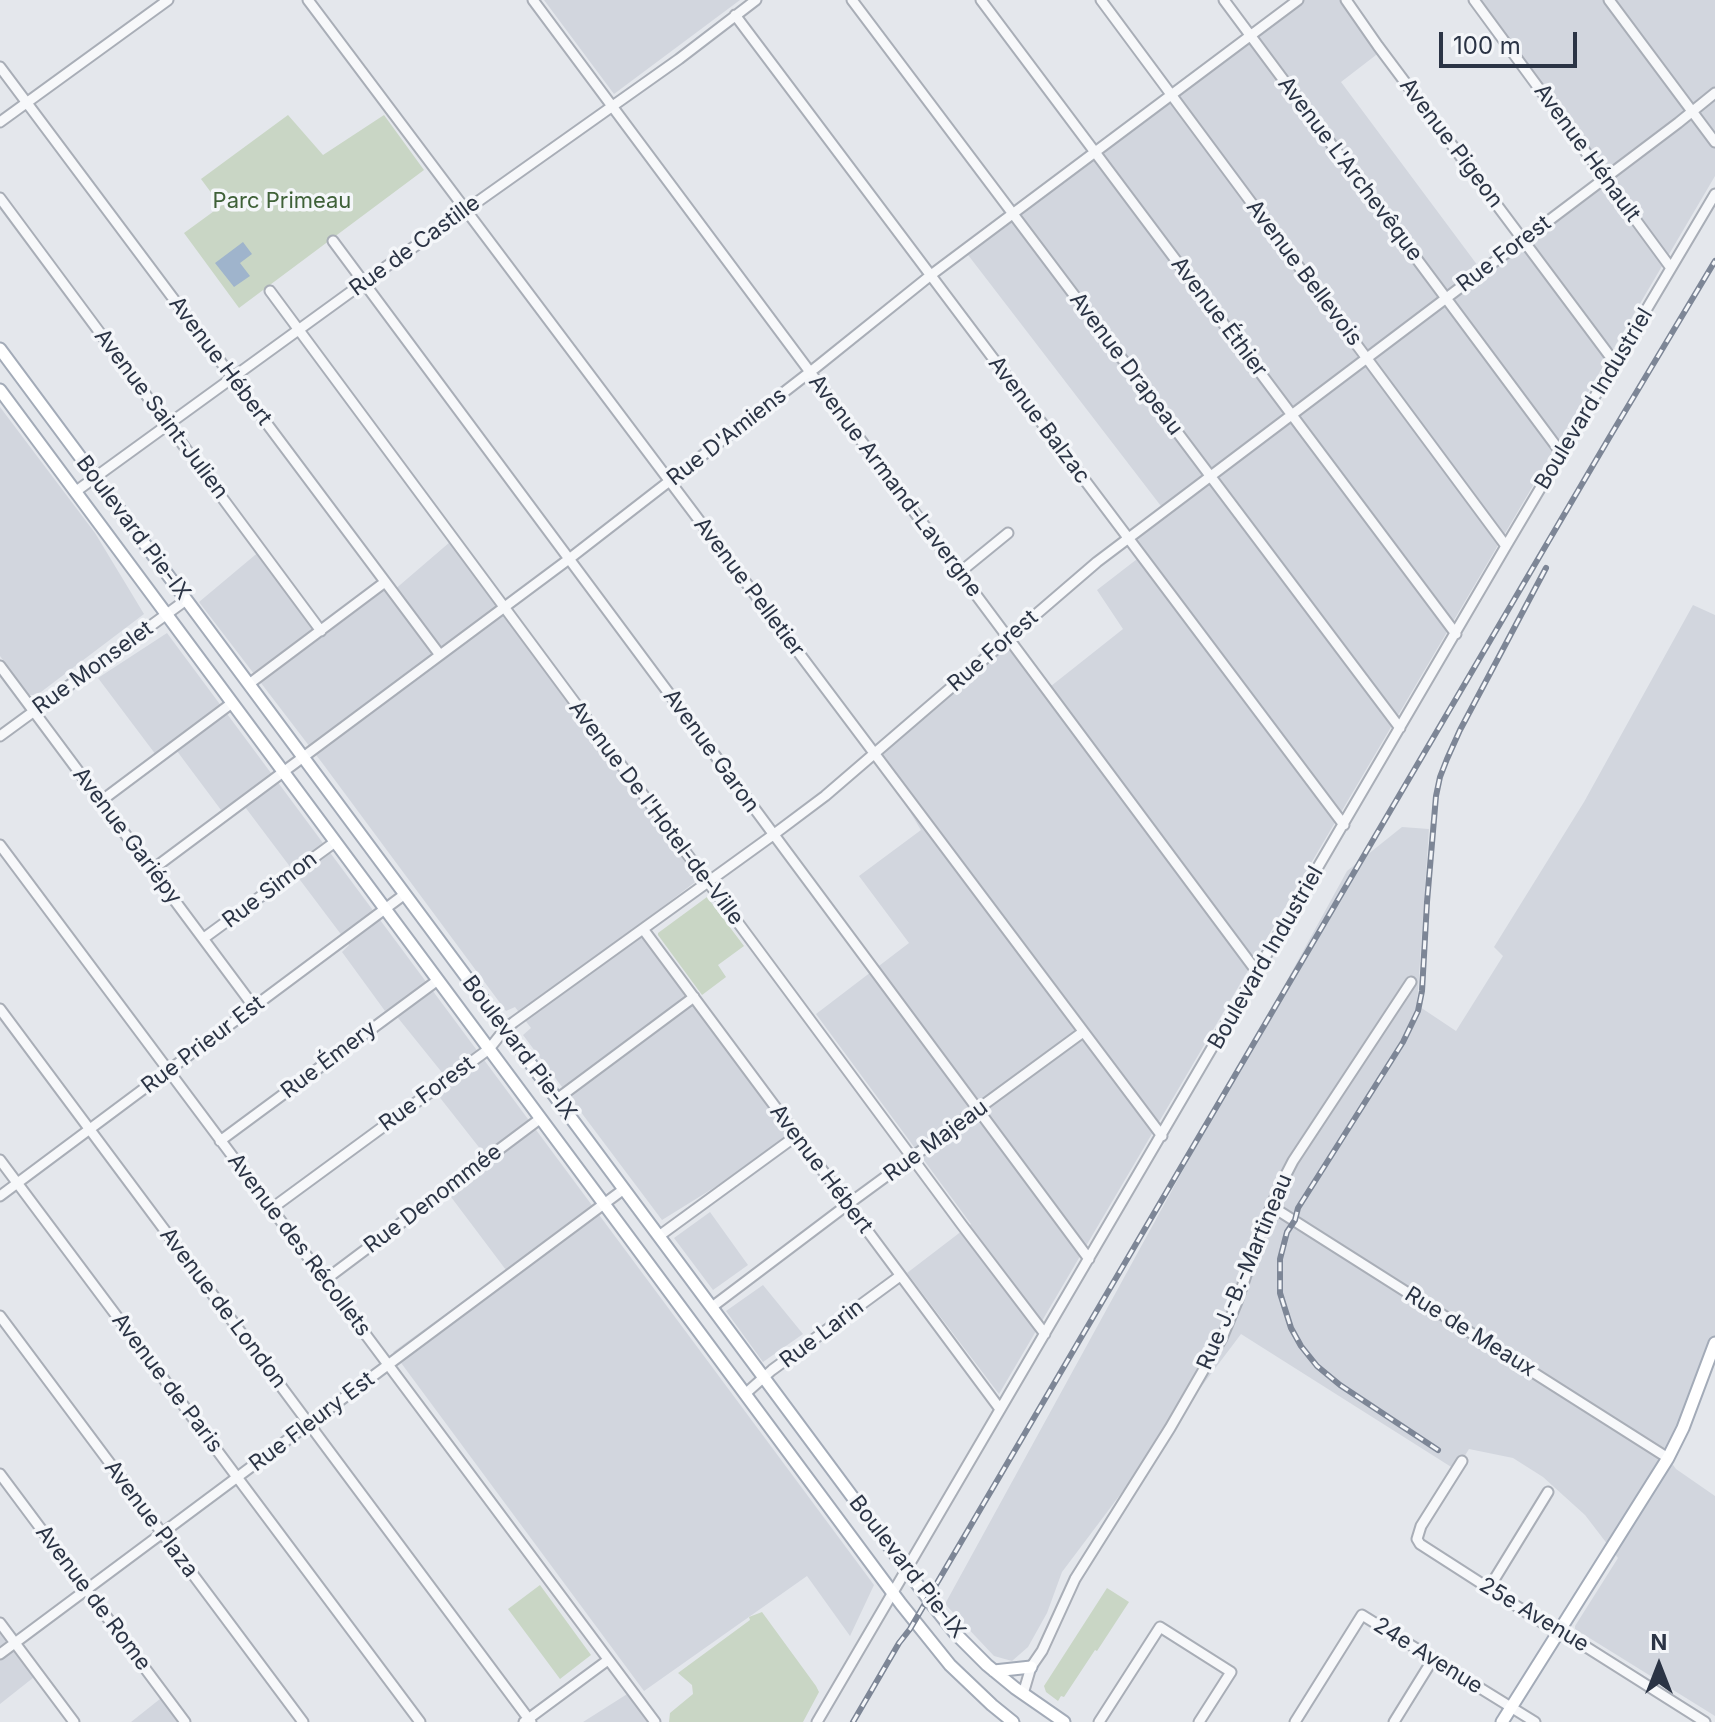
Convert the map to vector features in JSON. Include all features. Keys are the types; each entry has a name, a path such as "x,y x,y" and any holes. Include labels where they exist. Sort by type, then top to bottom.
{"main road":[{"name":"Boulevard Pie-IX","path":"0,349 947,1623 994,1671 1064,1722"},
{"name":"Boulevard Pie-IX","path":"0,390 892,1592 950,1665 1013,1722"},
{"path":"1502,1722 1668,1458 1683,1428 1715,1343"},
{"path":"994,1671 1031,1667"}],"street":[{"path":"0,122 155,4 168,0"},
{"name":"Avenue Pelletier","path":"308,0 1162,1136"},
{"name":"Avenue Armand-Lavergne","path":"533,0 1257,972"},
{"name":"Rue de Castille","path":"75,492 679,59 756,0"},
{"name":"Avenue Drapeau","path":"852,0 1400,728"},
{"name":"Avenue Éthier","path":"981,0 1456,634"},
{"name":"Avenue Bellevois","path":"1101,0 1506,546"},
{"name":"Avenue L'Archevêque","path":"1224,0 1562,454"},
{"name":"Rue D'Amiens","path":"153,869 569,559 931,275 1298,0"},
{"name":"Avenue Pigeon","path":"1346,0 1615,363"},
{"name":"Avenue Hénault","path":"1474,0 1671,268"},
{"path":"1609,0 1715,142"},
{"name":"Avenue Balzac","path":"735,15 1344,825"},
{"name":"Avenue Hébert","path":"0,67 440,655"},
{"name":"Rue Forest","path":"271,1209 489,1049 505,1029 838,786 1082,574 1715,93"},
{"name":"Boulevard Industriel","path":"817,1722 1715,194"},
{"name":"Avenue Saint-Julien","path":"0,198 321,631"},
{"name":"Avenue Garon","path":"333,241 1089,1259"},
{"name":"Avenue De l'Hotel-de-Ville","path":"270,291 1045,1334"},
{"path":"959,573 1008,533"},
{"path":"249,684 385,582"},
{"name":"Rue Monselet","path":"0,736 186,600"},
{"name":"Avenue Gariépy","path":"0,666 254,1007"},
{"path":"101,801 232,703"},
{"name":"Rue Simon","path":"204,938 335,842"},
{"name":"Avenue des Récollets","path":"0,845 655,1722"},
{"name":"Rue Prieur Est","path":"0,1196 405,894"},
{"name":"Avenue Hébert","path":"643,929 1000,1409"},
{"name":"Rue Émery","path":"220,1141 438,980"},
{"name":"Rue J.-B.-Martineau","path":"1023,1694 1031,1667 1042,1651 1075,1579 1162,1441 1222,1338 1283,1180 1411,982"},
{"path":"557,1099 694,997"},
{"name":"Avenue de London","path":"0,1009 528,1721"},
{"name":"Rue Majeau","path":"712,1307 1083,1032"},
{"name":"Rue Denommée","path":"325,1280 541,1118"},
{"path":"659,1236 796,1136"},
{"name":"Avenue de Paris","path":"0,1160 420,1722"},
{"name":"Rue Fleury Est","path":"0,1654 624,1189"},
{"name":"Rue de Meaux","path":"1271,1206 1668,1458"},
{"name":"Rue Larin","path":"745,1394 900,1276"},
{"name":"Avenue Plaza","path":"0,1316 303,1722"},
{"name":"25e Avenue","path":"1462,1461 1421,1526 1417,1539 1420,1544 1705,1722"},
{"name":"Avenue de Rome","path":"0,1474 185,1722"},
{"path":"1489,1588 1548,1492"},
{"name":"24e Avenue","path":"1295,1722 1362,1615 1535,1722"},
{"path":"0,1623 74,1722"},
{"path":"1099,1722 1160,1627 1231,1672 1199,1722"},
{"path":"1394,1722 1433,1659"},
{"path":"528,1721 608,1660"}],"shaded area":[{"path":"544,0 740,0 614,94"},
{"path":"1298,0 1346,0 1378,46 1376,55 1341,82 1481,270 1605,178 1474,0 1715,0 1715,176 999,1394 907,1273 971,1224 816,1014 909,943 859,876 921,830 874,753 1008,639 1046,690 1123,629 1097,590 1141,556 1128,538 1164,510 965,251"},
{"path":"0,407 95,533 144,614 37,695 28,695 0,656"},
{"path":"450,542 699,879 635,928 794,1138 662,1220 523,1035 531,1028 515,1007 506,1011 199,602 261,550 322,631 385,582 393,591"},
{"path":"1693,605 1715,615 1715,1345 1668,1458 1676,1469 1715,1496 1715,1716 1575,1629 1618,1558 1585,1515 1543,1477 1513,1458 1469,1449 1456,1470 1241,1334 1062,1572 1047,1613 1028,1647 1012,1661 994,1656 945,1604 1347,871 1402,827 1429,829 1417,1005 1456,1031 1503,956 1494,947 1584,802"},
{"path":"167,633 874,1585 850,1636 807,1576 644,1691 393,1352 506,1270 448,1193 489,1160 430,1085 444,1075 390,1008 385,1011 342,952 349,945 239,799 221,810 171,743 156,755 98,678"},
{"path":"710,1212 748,1265 713,1290 674,1238"},
{"path":"763,1285 803,1334 763,1362 726,1311"},
{"path":"0,1619 43,1670 0,1704"},
{"path":"632,1691 655,1722 583,1722"},
{"path":"165,1695 185,1722 131,1722"}],"green space":[{"name":"Parc Primeau","path":"288,115 323,155 384,115 424,170 239,308 184,233 221,206 201,179"},
{"path":"707,897 744,946 718,965 726,977 702,995 658,933"},
{"path":"540,1585 591,1655 560,1679 508,1609"},
{"path":"1107,1588 1129,1602 1097,1651 1058,1701 1046,1692 1044,1686"},
{"path":"762,1612 819,1692 803,1722 669,1722 670,1713 693,1694 692,1685 678,1673 750,1620 749,1617"}],"water":[{"path":"243,242 252,254 240,263 250,276 234,287 215,263"}],"railway":[{"path":"853,1722 1715,261"},
{"path":"1438,1450 1340,1385 1317,1366 1291,1328 1280,1293 1280,1259 1298,1208 1403,1042 1418,1011 1440,777 1460,730 1546,568"}]}
